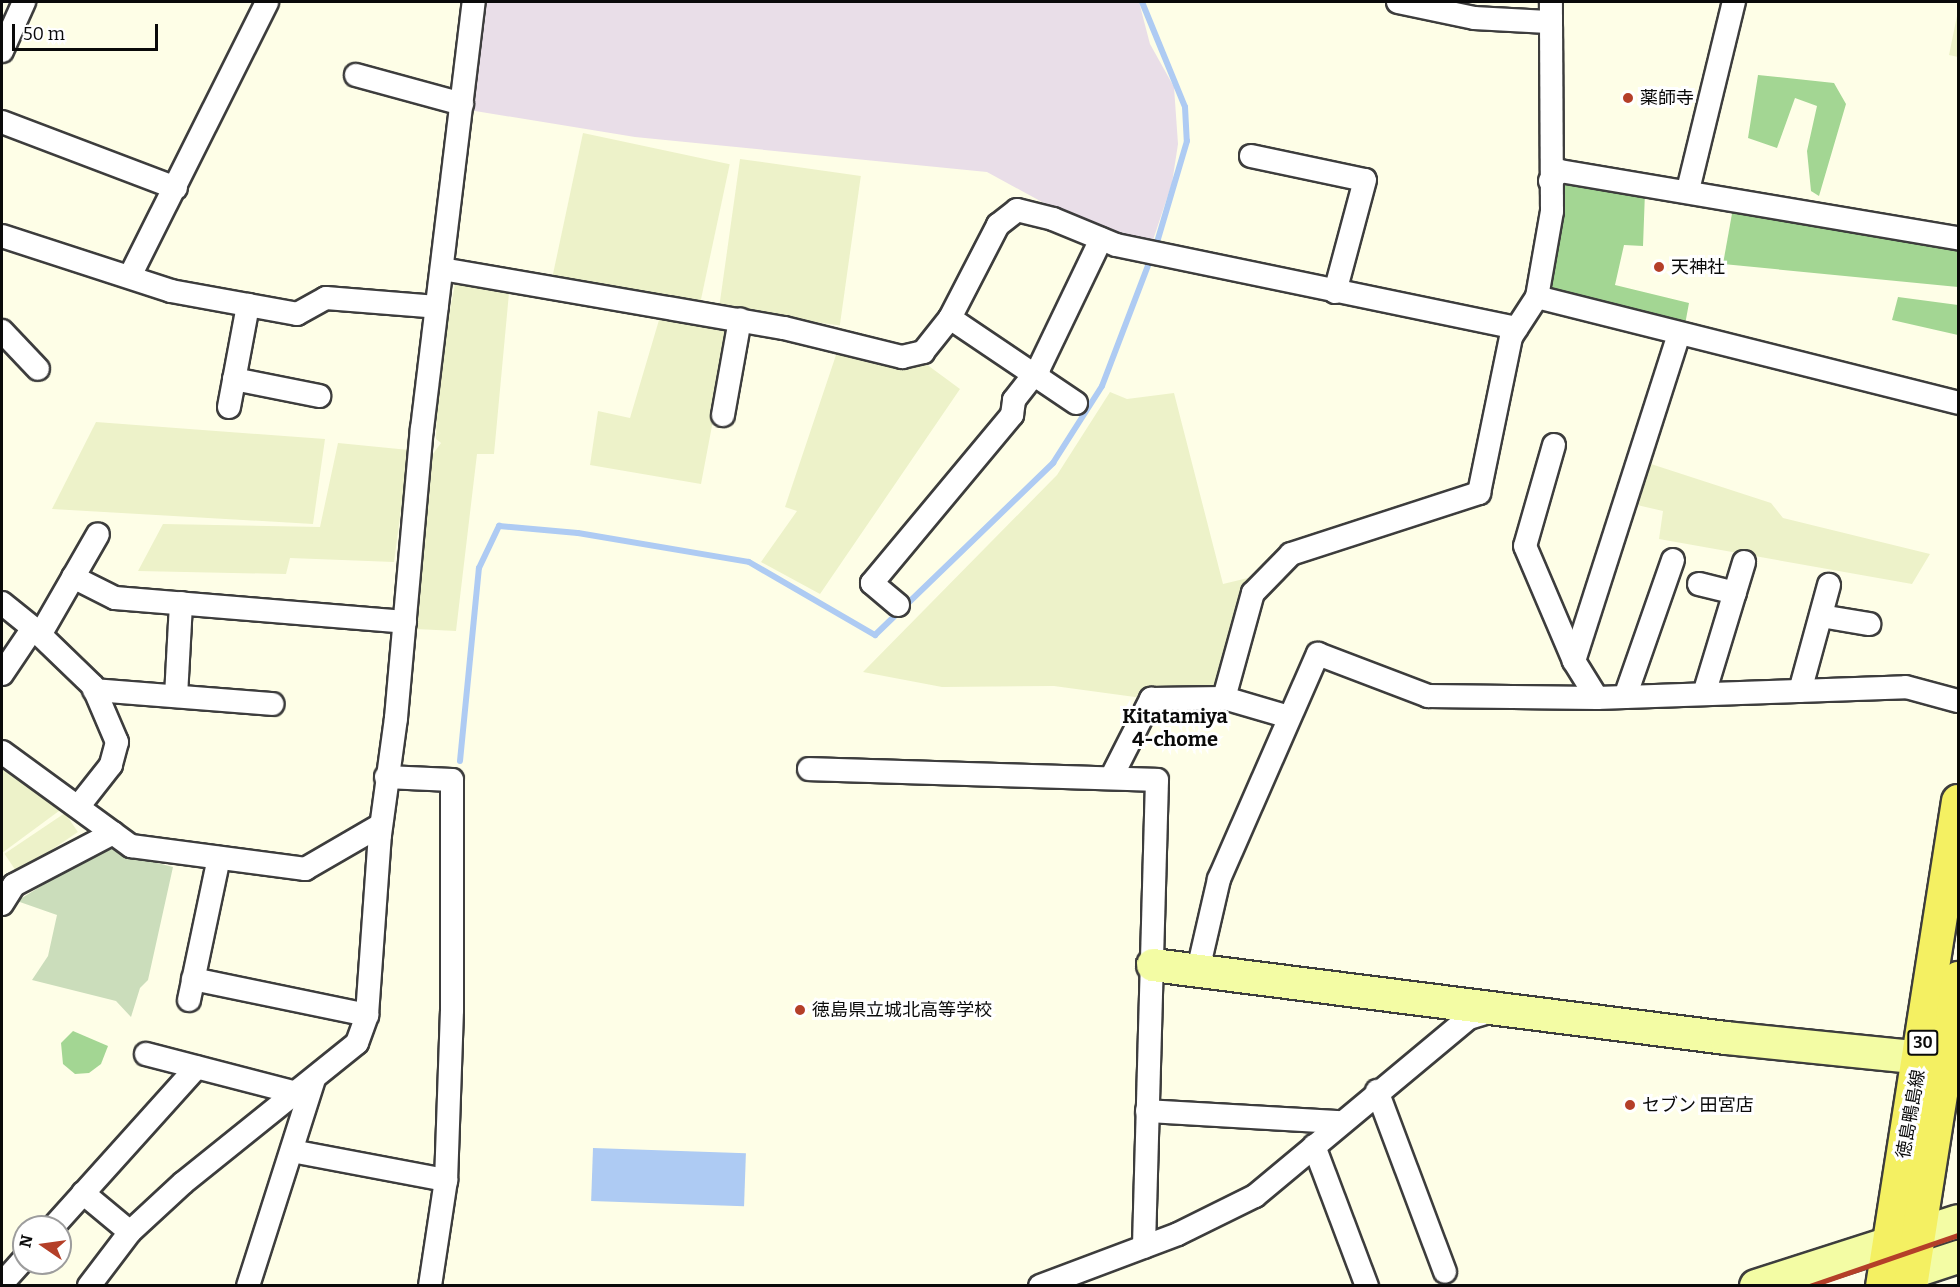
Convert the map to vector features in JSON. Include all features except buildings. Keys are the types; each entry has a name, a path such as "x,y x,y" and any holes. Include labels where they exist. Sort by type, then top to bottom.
{"main road":[{"name":"徳島鴨島線","path":"1943,1051 1959,801"},
{"name":"徳島鴨島線","path":"1891,1282 1959,978"}],"street":[{"path":"130,276 267,2"},
{"path":"89,1286 130,1232 183,1183 306,1086 357,1042 367,1015 386,777 405,622 437,307 474,2"},
{"path":"1224,698 1253,593 1292,554 1479,493 1511,337 1538,297 1552,211 1549,12 1474,18 1398,2"},
{"path":"1688,190 1734,2"},
{"path":"2,51 20,5"},
{"path":"356,75 462,104"},
{"path":"2,122 176,188"},
{"path":"1251,156 1365,180 1335,292"},
{"path":"1550,181 1560,171 1688,190 1959,238"},
{"path":"442,269 740,320 902,357 922,352 950,318 998,225 1017,210 1053,219 1101,239 1335,292 1516,328"},
{"path":"2,236 30,248 130,276 171,291 297,314 326,298 437,307"},
{"path":"898,605 872,583 1012,415 1014,400 1036,373 1101,239"},
{"path":"1538,297 1959,403"},
{"path":"229,406 248,305"},
{"path":"950,318 1036,373 1076,403"},
{"path":"723,415 740,320"},
{"path":"2,331 38,369"},
{"path":"1574,661 1679,333"},
{"path":"234,379 319,396"},
{"path":"1554,445 1525,546 1574,661 1596,698"},
{"path":"2,674 37,632 98,534"},
{"path":"1625,697 1673,560"},
{"path":"1704,694 1744,562"},
{"path":"73,577 116,598 405,622"},
{"path":"1699,584 1735,593"},
{"path":"1800,691 1829,585"},
{"path":"2,603 37,632 94,690 117,742 111,765 78,807"},
{"path":"176,696 181,603"},
{"path":"1821,616 1869,624"},
{"path":"1198,970 1219,879 1318,654 1428,696 1596,698 1906,687 1959,701"},
{"path":"94,690 272,704"},
{"path":"1111,778 1151,699 1224,698 1289,717"},
{"path":"2,752 131,846 305,869 381,825"},
{"path":"809,769 1157,780 1144,1247"},
{"path":"386,777 452,780 452,1010 446,1180 430,1286"},
{"path":"2,904 14,885 113,832"},
{"path":"219,858 191,990 367,1015"},
{"path":"1153,965 1726,1038 1943,1051"},
{"path":"1040,1286 1084,1278 1144,1247 1255,1196 1339,1122 1468,1018 1497,1010"},
{"path":"146,1054 196,1067 306,1086"},
{"path":"64,1215 196,1067"},
{"path":"248,1286 292,1151 306,1086"},
{"path":"1377,1091 1445,1272"},
{"path":"1147,1112 1339,1122"},
{"path":"1314,1146 1367,1286"},
{"path":"292,1151 446,1180"},
{"path":"83,1193 130,1232"},
{"path":"1756,1286 1959,1221"},
{"path":"1891,1282 1959,1257"}],"shaded area":[{"path":"485,2 1139,2 1150,44 1174,87 1178,144 1172,183 1151,246 1053,208 987,172 635,137 469,110"}],"green space":[{"path":"1958,11 1958,57 1949,55"},
{"path":"1758,75 1834,83 1846,104 1819,196 1811,191 1807,151 1817,106 1795,98 1777,148 1748,138"},
{"path":"583,133 730,164 700,306 553,275"},
{"path":"740,159 861,176 840,326 719,309"},
{"path":"1564,182 1645,192 1643,246 1624,245 1615,285 1689,303 1684,330 1543,290"},
{"path":"1733,208 1958,249 1958,287 1723,264"},
{"path":"455,284 509,293 494,454 477,454 456,631 416,629 430,458 441,443 436,439 438,372"},
{"path":"1898,297 1958,305 1958,335 1892,320"},
{"path":"659,320 731,325 701,484 590,465 598,411 630,418"},
{"path":"836,355 922,361 960,389 820,594 761,562 797,511 785,507"},
{"path":"1110,392 1127,399 1174,393 1223,584 1252,577 1241,599 1216,690 1135,697 1054,686 942,687 863,672 1057,475"},
{"path":"96,422 325,439 313,524 52,509"},
{"path":"338,443 409,450 394,562 290,558 286,574 138,571 163,524 320,527"},
{"path":"1651,464 1771,503 1783,518 1930,554 1912,584 1659,539 1663,511 1637,505"},
{"path":"2,764 63,808 2,853"},
{"path":"65,813 78,832 17,873 4,854"},
{"path":"113,842 126,855 173,867 148,980 140,988 131,1017 116,1001 32,980 48,956 57,915 17,901"},
{"path":"73,1031 108,1046 101,1064 89,1073 75,1074 63,1064 61,1043"}],"water":[{"path":"593,1148 746,1153 744,1206 591,1201"}],"waterway":[{"path":"1142,2 1185,107 1187,141 1155,249"},
{"path":"460,761 479,568 499,526 578,533 749,562 875,635 1053,463 1102,386 1151,258"}],"railway":[{"path":"1810,1286 1958,1235"}],"place":[{"name":"薬師寺","path":"1628,98"},
{"name":"天神社","path":"1659,267"},
{"name":"徳島県立城北高等学校","path":"800,1010"},
{"name":"セブン 田宮店","path":"1630,1105"}],"district":[{"name":"Kitatamiya 4-chome","path":"1175,728"}]}
